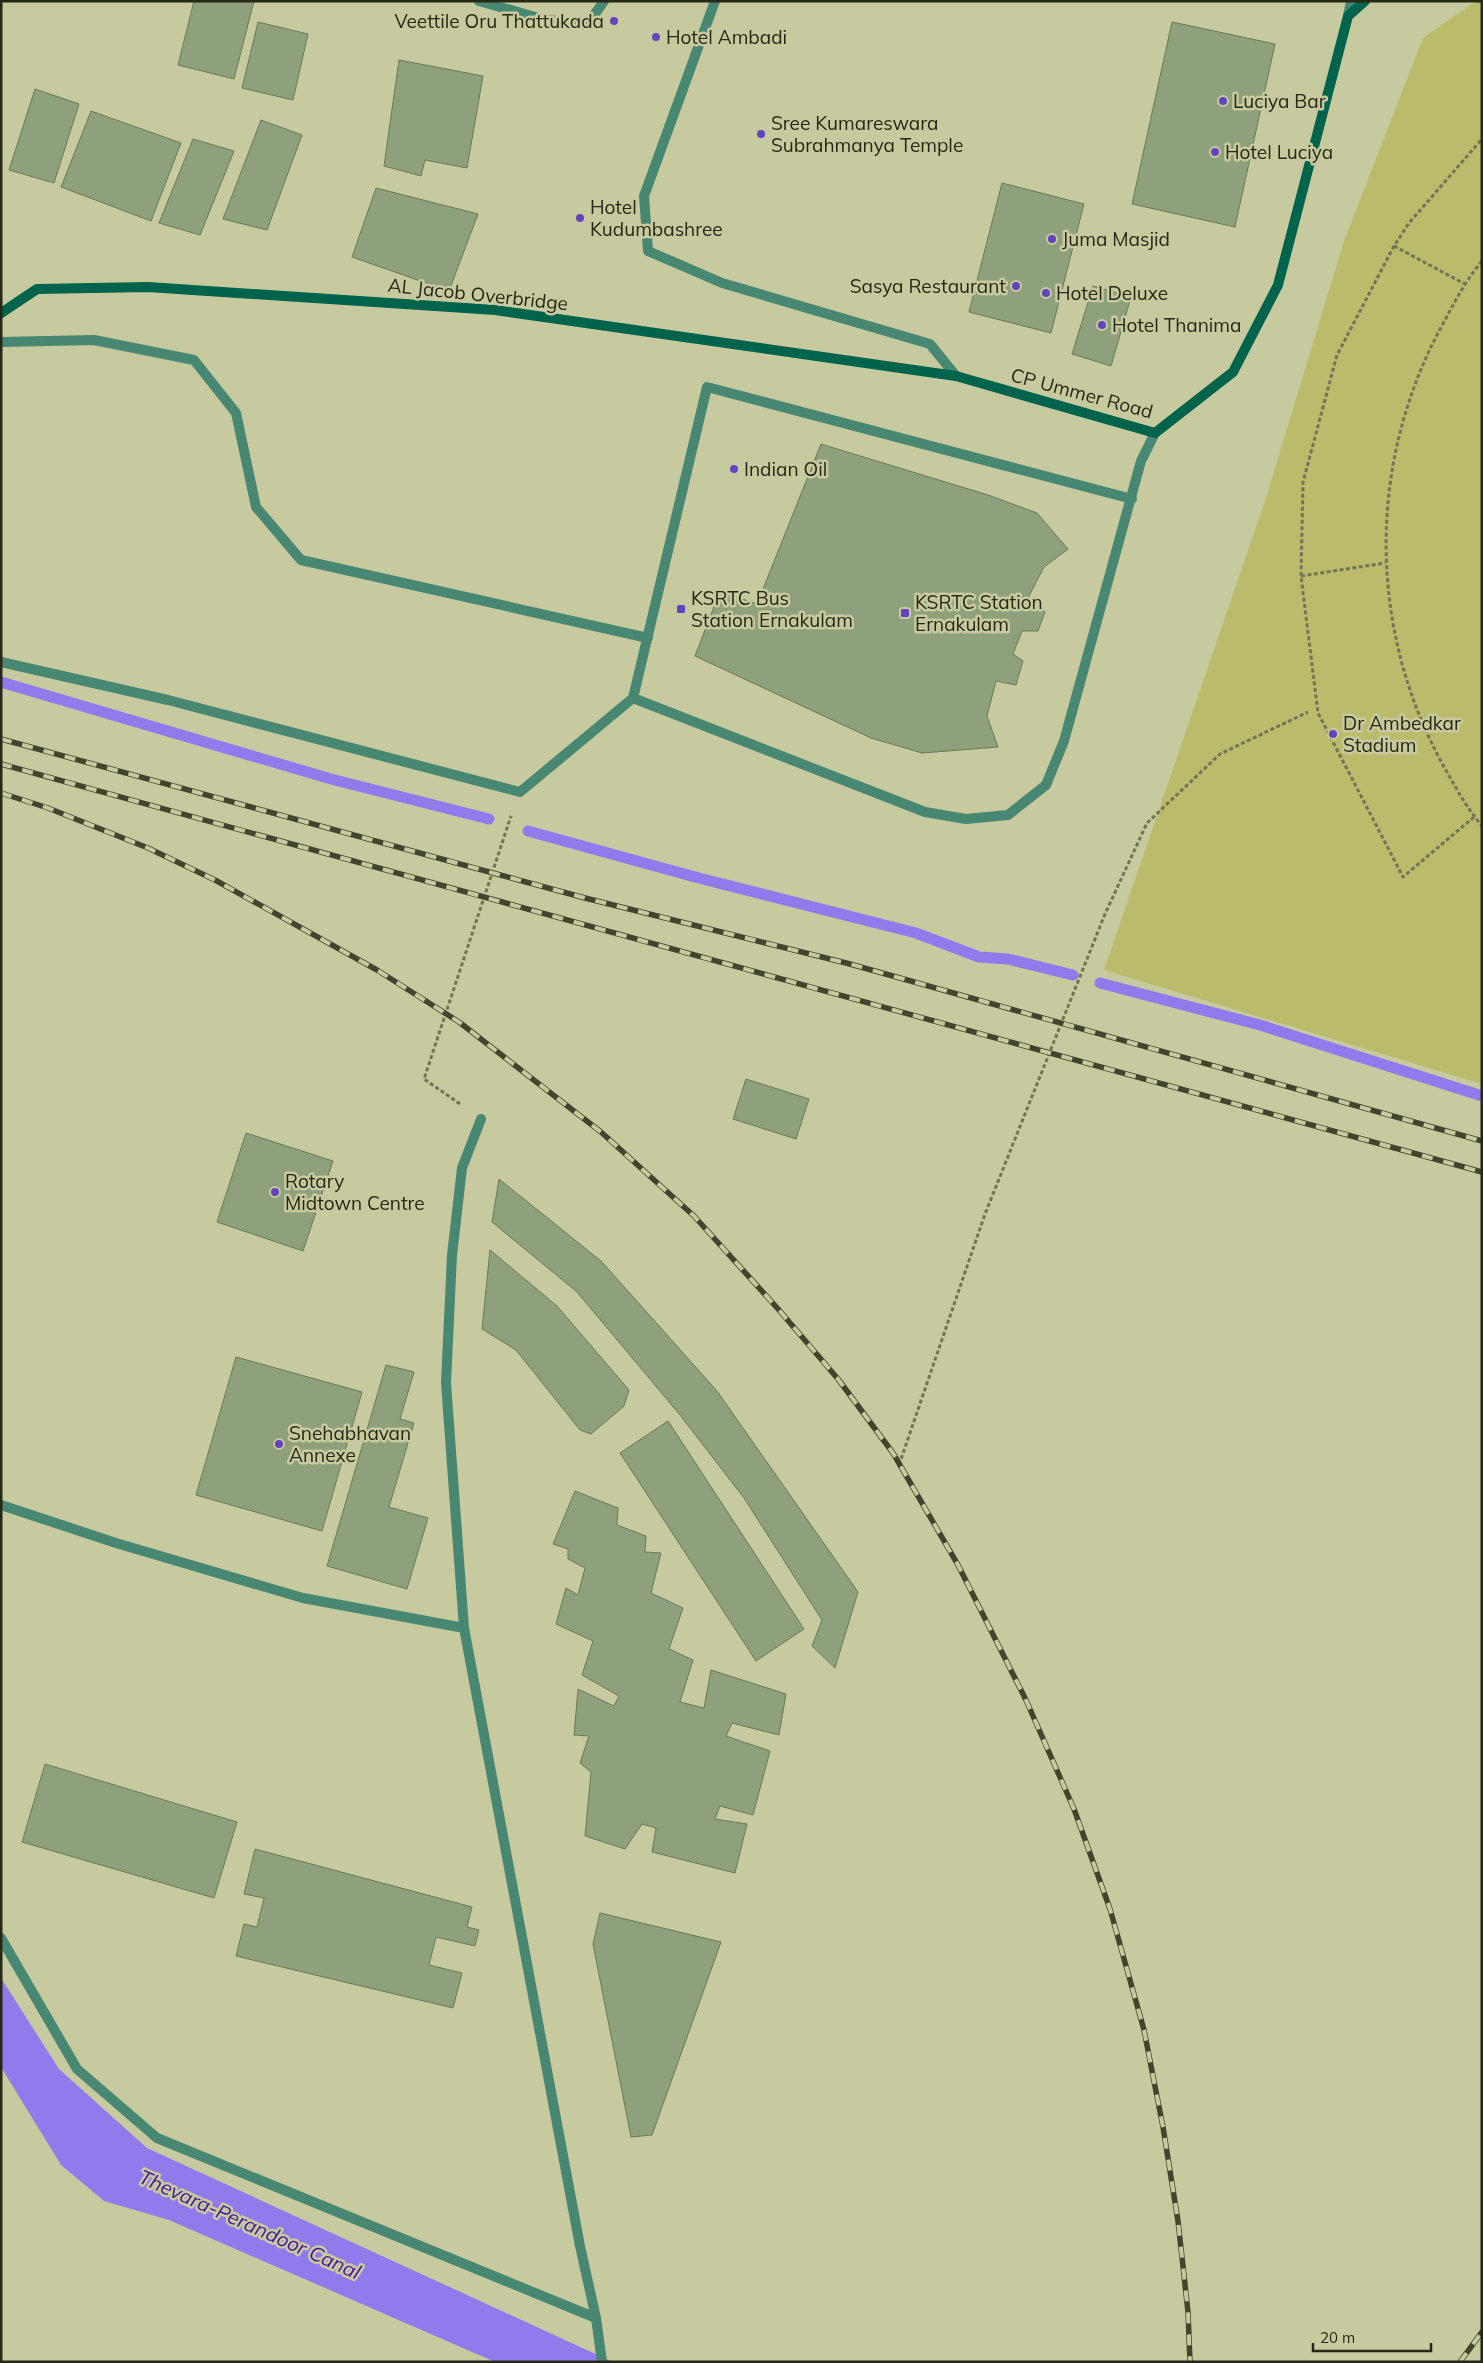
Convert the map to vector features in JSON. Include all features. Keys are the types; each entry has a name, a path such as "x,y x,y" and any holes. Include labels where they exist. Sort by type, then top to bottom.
{"main road":[{"path":"1348,16 1365,1"},
{"name":"CP Ummer Road","path":"956,376 1155,432 1233,372 1278,285 1348,16"},
{"name":"AL Jacob Overbridge","path":"1,313 37,288 148,288 320,297 495,310 956,376"}],"street":[{"path":"479,1 542,18 587,25 604,1"},
{"path":"716,1 644,196 648,251 722,284 930,344 956,376"},
{"path":"1348,16 1351,1"},
{"path":"1,342 94,340 194,360 236,414 256,507 301,560 648,638"},
{"path":"1,662 168,700 520,792 633,698 707,387 1132,499"},
{"path":"633,698 925,812 966,819 1008,815 1046,785 1064,741 1141,462 1155,432"},
{"path":"481,1119 462,1168 452,1255 446,1383 464,1628 580,2246 596,2318 602,2362"},
{"path":"1,1505 116,1543 303,1598 464,1628"},
{"path":"1,1938 77,2070 157,2138 596,2318"}],"path":[{"path":"1474,817 1403,877 1318,713 1301,576 1303,482 1337,355 1394,246 1409,223 1482,139"},
{"path":"1394,246 1465,284"},
{"path":"1482,261 1465,284 1430,346 1408,401 1395,453 1387,507 1385,563 1393,627 1408,688 1433,746 1474,817 1482,826"},
{"path":"1301,576 1385,563"},
{"path":"900,1465 985,1214 1105,914 1147,823 1220,754 1308,712"},
{"path":"481,1119 424,1079 520,792"}],"green space":[{"name":"Dr Ambedkar Stadium","path":"1476,1 1482,1 1482,1084 1104,970 1266,498 1344,241 1423,38"}],"water":[{"name":"Thevara-Perandoor Canal","path":"1,1978 59,2069 147,2148 613,2362 495,2362 169,2220 104,2201 61,2165 1,2067"}],"building":[{"path":"194,1 254,1 234,79 178,65"},
{"path":"258,22 308,34 293,100 242,88"},
{"path":"1172,22 1275,44 1235,227 1132,204"},
{"path":"399,60 483,76 467,168 425,160 421,176 384,166"},
{"path":"35,89 79,104 54,183 9,170"},
{"path":"91,111 181,143 151,221 61,187"},
{"path":"261,120 302,135 267,230 223,219"},
{"path":"193,139 234,151 200,235 159,223"},
{"path":"1002,183 1084,204 1051,333 969,312"},
{"path":"376,188 478,214 449,291 352,257"},
{"path":"1093,286 1131,297 1111,366 1072,354"},
{"path":"821,444 988,495 1037,513 1068,549 1044,567 1028,598 1045,612 1038,631 1022,631 1013,654 1023,661 1016,685 996,681 987,716 998,747 922,753 871,738 695,656 720,591 757,604"},
{"path":"746,1079 809,1099 796,1139 733,1119"},
{"name":"Rotary Midtown Centre","path":"246,1133 333,1161 303,1251 217,1222"},
{"path":"499,1179 601,1261 717,1391 858,1592 835,1668 812,1646 822,1620 744,1498 680,1415 577,1292 492,1222"},
{"path":"490,1250 557,1306 629,1390 624,1406 591,1434 580,1430 516,1350 482,1329"},
{"name":"Snehabhavan Annexe","path":"236,1357 362,1392 322,1531 196,1495"},
{"path":"386,1365 414,1372 400,1419 414,1423 389,1507 428,1518 407,1589 327,1566"},
{"path":"668,1421 804,1629 756,1661 620,1453"},
{"path":"575,1491 618,1508 617,1525 646,1536 645,1552 661,1553 651,1593 683,1608 669,1649 693,1660 680,1702 704,1708 711,1670 786,1694 779,1735 732,1723 726,1736 770,1751 753,1815 720,1806 715,1819 747,1824 735,1873 652,1852 656,1828 642,1824 625,1849 585,1836 591,1772 580,1763 589,1736 574,1735 578,1689 614,1706 619,1696 582,1675 593,1641 556,1624 566,1588 578,1595 585,1568 568,1559 568,1549 553,1544"},
{"path":"45,1764 237,1822 214,1898 22,1842"},
{"path":"255,1849 472,1907 467,1927 479,1930 475,1946 436,1937 429,1965 462,1973 453,2008 236,1956 244,1924 257,1927 264,1898 244,1894"},
{"path":"600,1913 721,1942 652,2135 631,2137 593,1944"}],"waterway":[{"path":"1,682 331,779 489,819"},
{"path":"528,831 695,877 916,933 979,957 1008,959 1073,975"},
{"path":"1100,983 1260,1025 1482,1096"}],"railway":[{"path":"1,739 585,898 850,964 1482,1141"},
{"path":"1,764 1482,1172"},
{"path":"1,793 48,808 148,848 215,880 377,970 459,1022 601,1132 694,1216 838,1379 893,1453 958,1565 1026,1700 1074,1809 1110,1909 1144,2030 1163,2127 1178,2221 1188,2312 1190,2362"},
{"path":"1460,2362 1482,2332"}],"place":[{"name":"Veettile Oru Thattukada","path":"614,21"},
{"name":"Hotel Ambadi","path":"656,37"},
{"name":"Luciya Bar","path":"1223,101"},
{"name":"Sree Kumareswara Subrahmanya Temple","path":"761,134"},
{"name":"Hotel Luciya","path":"1215,152"},
{"name":"Hotel Kudumbashree","path":"580,218"},
{"name":"Juma Masjid","path":"1052,239"},
{"name":"Sasya Restaurant","path":"1016,286"},
{"name":"Hotel Deluxe","path":"1046,293"},
{"name":"Hotel Thanima","path":"1102,325"},
{"name":"Indian Oil","path":"734,469"},
{"name":"KSRTC Bus Station Ernakulam","path":"681,609"},
{"name":"KSRTC Station Ernakulam","path":"905,613"},
{"name":"Dr Ambedkar Stadium","path":"1333,734"},
{"name":"Rotary Midtown Centre","path":"275,1192"},
{"name":"Snehabhavan Annexe","path":"279,1444"}]}
